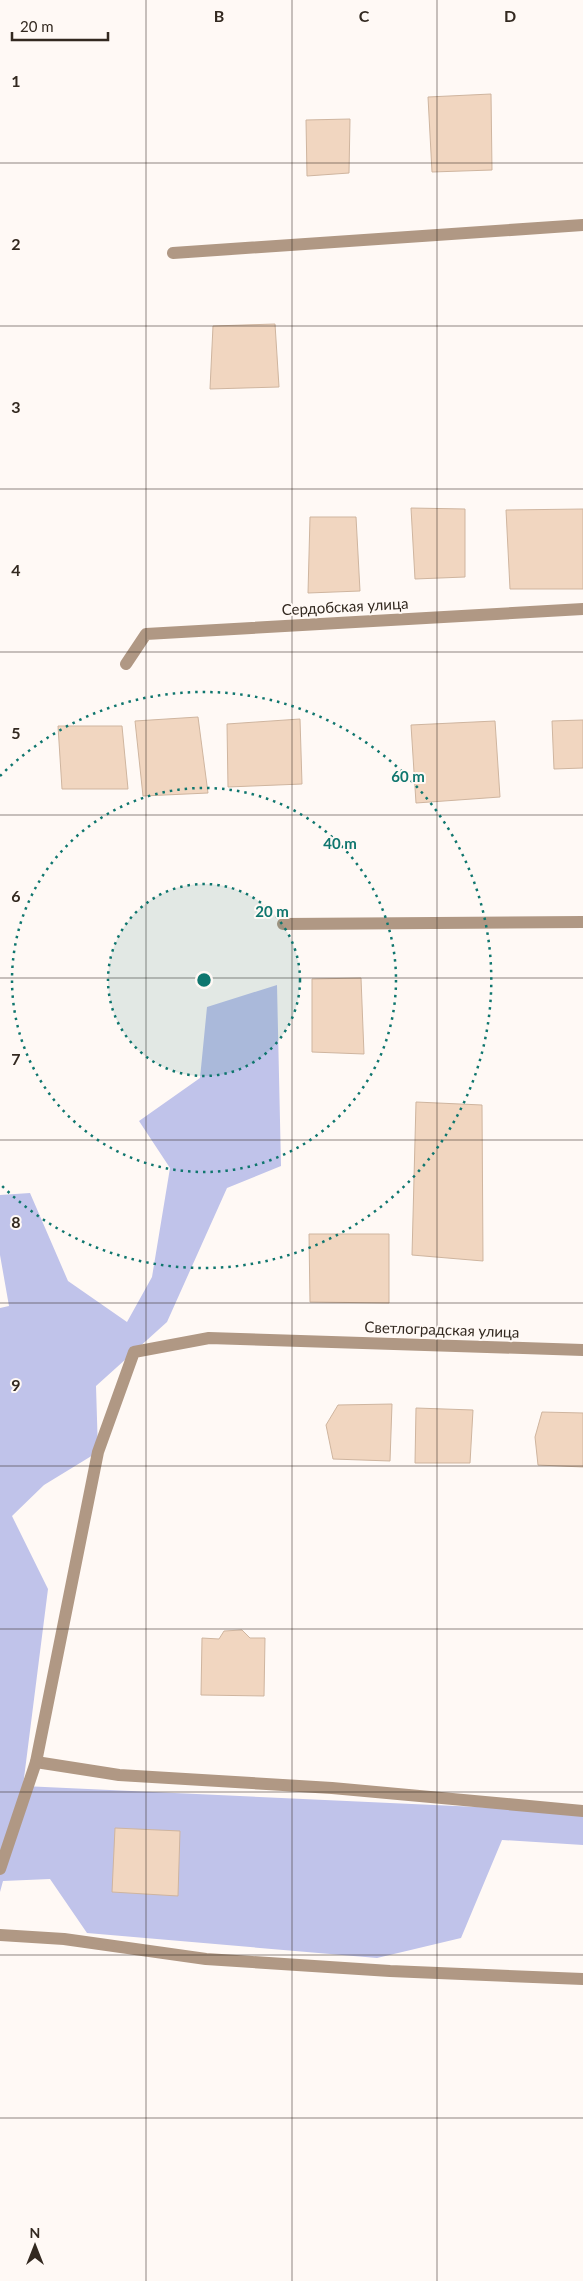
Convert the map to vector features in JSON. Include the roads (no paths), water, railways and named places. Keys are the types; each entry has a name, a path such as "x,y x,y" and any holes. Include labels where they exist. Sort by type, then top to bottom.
{"street":[{"path":"173,253 583,225"},
{"name":"Сердобская улица","path":"126,664 146,634 583,609"},
{"path":"282,924 583,922"},
{"name":"Светлоградская улица","path":"36,1762 98,1452 134,1352 209,1338 583,1350"},
{"path":"0,1869 36,1762 119,1775 332,1788 583,1811"},
{"path":"0,1935 64,1939 206,1959 390,1971 583,1979"}]}
